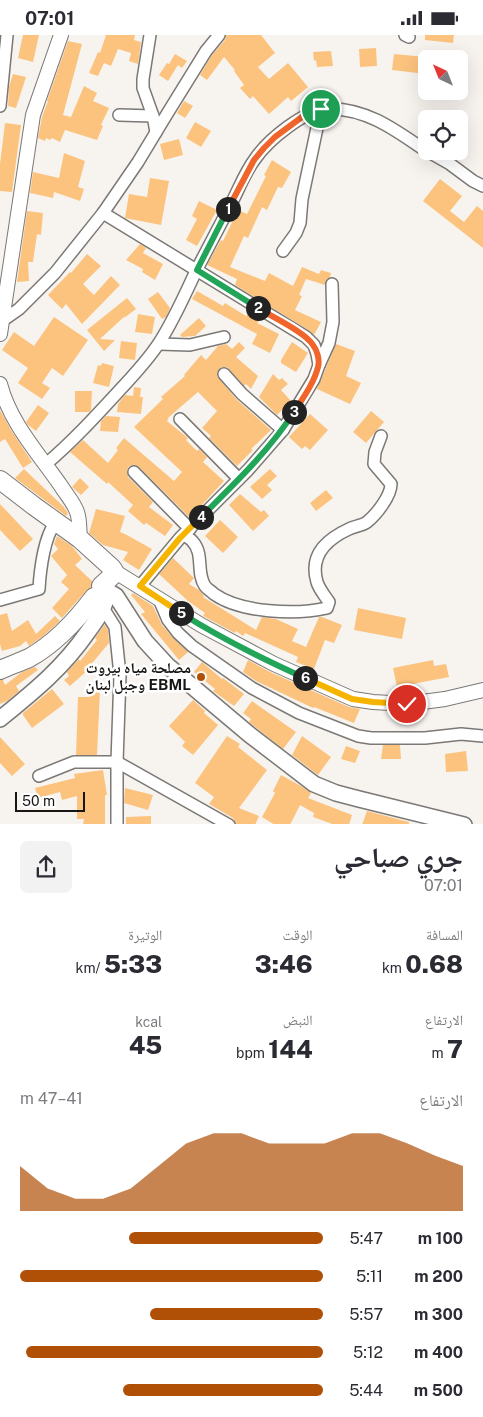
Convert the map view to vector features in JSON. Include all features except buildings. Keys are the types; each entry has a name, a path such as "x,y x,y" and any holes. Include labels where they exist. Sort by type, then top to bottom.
{"main road":[{"path":"0,480 80,539 114,571 84,639 63,665 0,719"},
{"path":"0,670 28,658 52,642 102,597 116,596 145,641 168,666 250,735 314,784 343,795 460,824"}],"street":[{"path":"0,106 7,35"},
{"path":"1,327 3,293 33,115 61,35"},
{"path":"150,35 143,88 153,116 156,133"},
{"path":"1,327 56,273 103,213 138,162 206,51 219,35"},
{"path":"46,465 67,446 130,380 158,344 177,312 254,160 275,137 306,114 330,108 360,113 393,128 418,145"},
{"path":"283,251 296,233 300,223 306,181 321,109"},
{"path":"119,115 153,116"},
{"path":"443,160 483,186"},
{"path":"103,213 306,337 314,345 319,365"},
{"path":"140,586 187,532 239,479 283,430 314,379 329,343 333,321 332,284"},
{"path":"158,344 190,345 224,337"},
{"path":"224,374 283,430"},
{"path":"0,385 11,412 76,510 80,539"},
{"path":"180,419 239,479"},
{"path":"134,472 187,532 197,547 200,576 206,588 221,599 242,607 297,612 312,611 327,608 329,602 317,583 315,568 318,553 327,542 336,536 351,527 366,523 379,510 391,490 391,484 374,464 375,452 381,437"},
{"path":"0,600 39,589 40,569 48,538 52,527 56,523"},
{"path":"114,571 201,625 274,664 352,699 407,704 445,699 483,690"},
{"path":"102,597 115,627 120,675 117,824"},
{"path":"159,599 168,620 192,646 252,687 299,713 358,736 371,738 425,738 461,734 483,736"},
{"path":"39,776 74,762 117,762 227,824"}],"place":[{"name":"مصلحة مياه بيروت وجبل لبنان EBML","path":"201,677"}],"route":[{"path":"321,109 306,114 275,137 254,160 197,270 306,337 314,345 317,354 319,365 314,379 283,430 248,470 180,538 140,586 201,625 274,664 318,684 352,699 407,704"}]}
